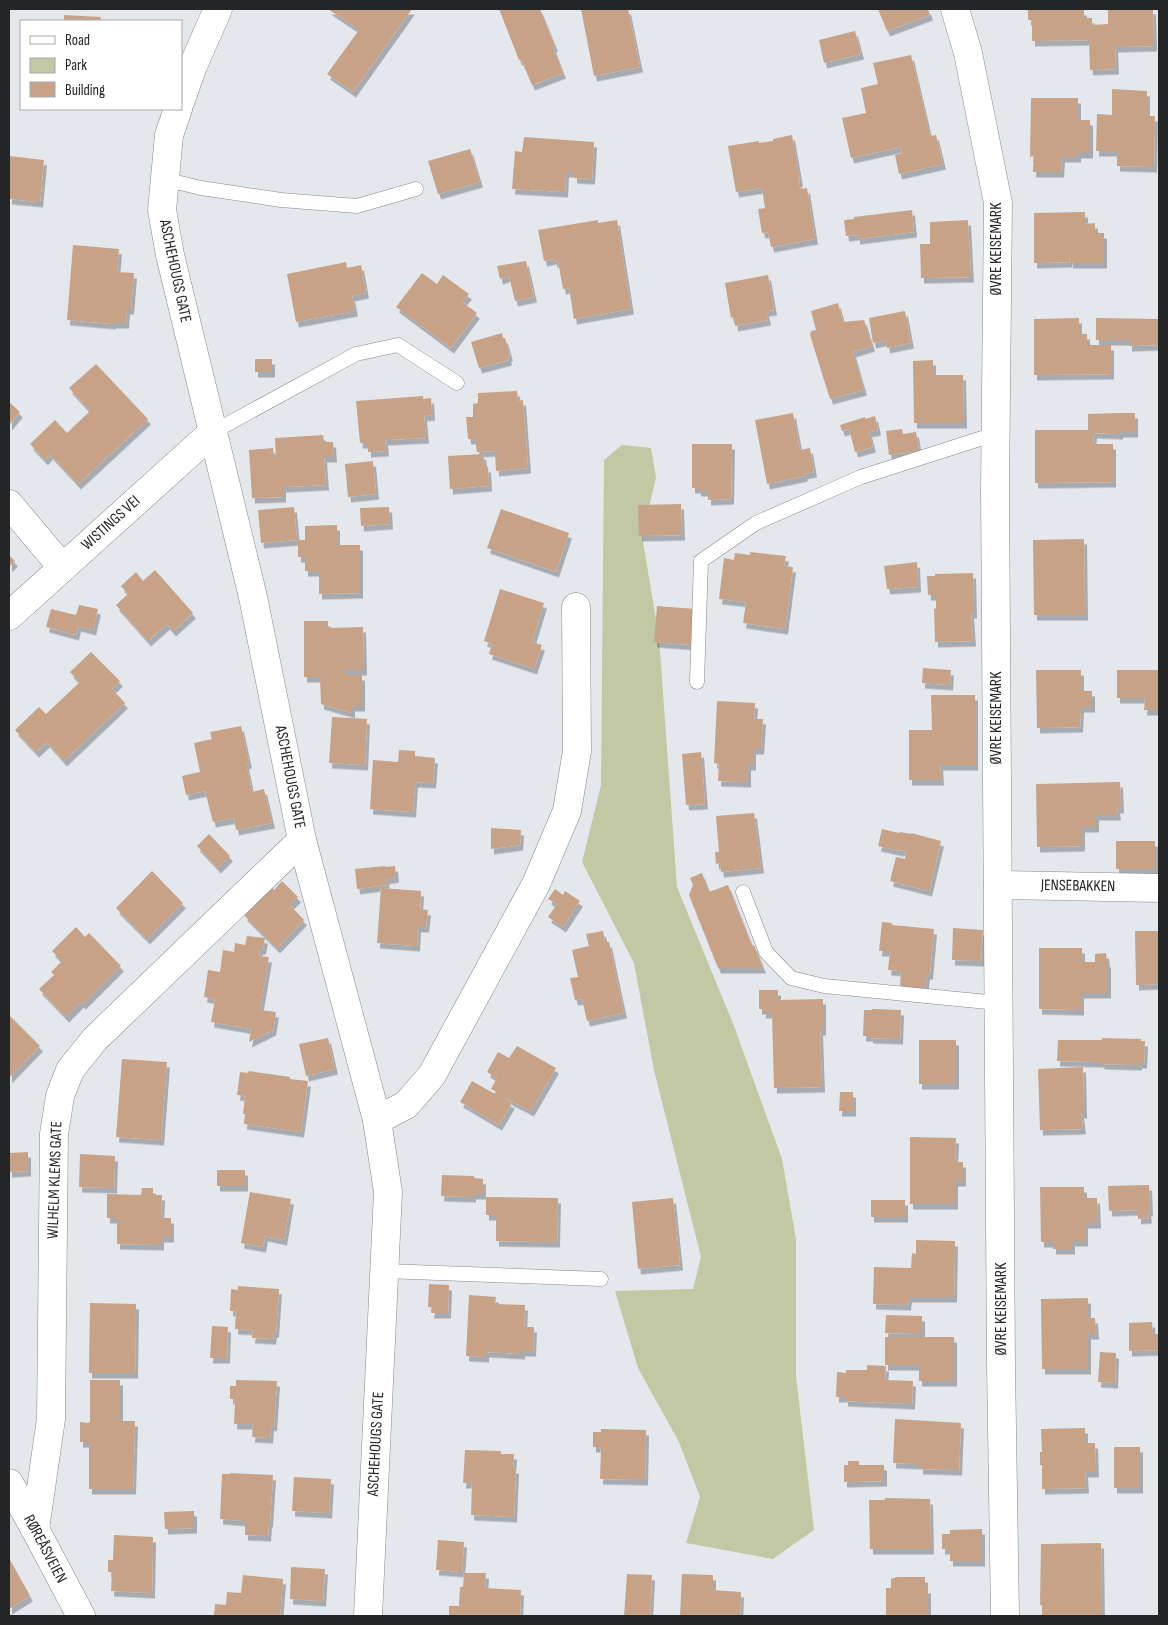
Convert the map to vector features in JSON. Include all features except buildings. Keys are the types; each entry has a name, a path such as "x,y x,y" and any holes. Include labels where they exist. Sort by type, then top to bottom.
{"street":[{"path":"182,97 192,68 218,9"},
{"name":"ØVRE KEISEMARK","path":"955,9 968,53 998,203 995,434 1001,1366 1005,1616"},
{"name":"ASCHEHOUGS GATE","path":"178,110 169,135 162,210 170,255 253,597 302,840 377,1120 388,1192 368,1616"},
{"name":"WISTINGS VEI","path":"9,616 62,566 213,432"},
{"path":"9,504 62,566"},
{"path":"377,1120 406,1106 432,1076 536,884 567,811 577,751 576,607"},
{"name":"WILHELM KLEMS GATE","path":"35,1529 51,1419 54,1134 60,1096 70,1070 95,1038 302,840"},
{"name":"JENSEBAKKEN","path":"998,885 1159,888"},
{"name":"RØREÅSVEIEN","path":"9,1483 81,1616"}],"lane":[{"path":"164,179 201,188 281,200 357,206 416,189"},
{"path":"213,432 356,354 398,346 458,383"},
{"path":"697,682 701,560 756,523 862,477 995,434"},
{"path":"743,892 766,952 791,978 824,986 998,1003"},
{"path":"384,1271 602,1279"}],"green space":[{"path":"622,445 651,448 656,478 642,536 659,637 677,887 734,1026 782,1159 796,1239 796,1376 814,1530 773,1559 686,1543 700,1497 679,1442 638,1368 615,1291 693,1289 701,1257 654,1070 634,963 582,862 601,785 604,460"}]}
